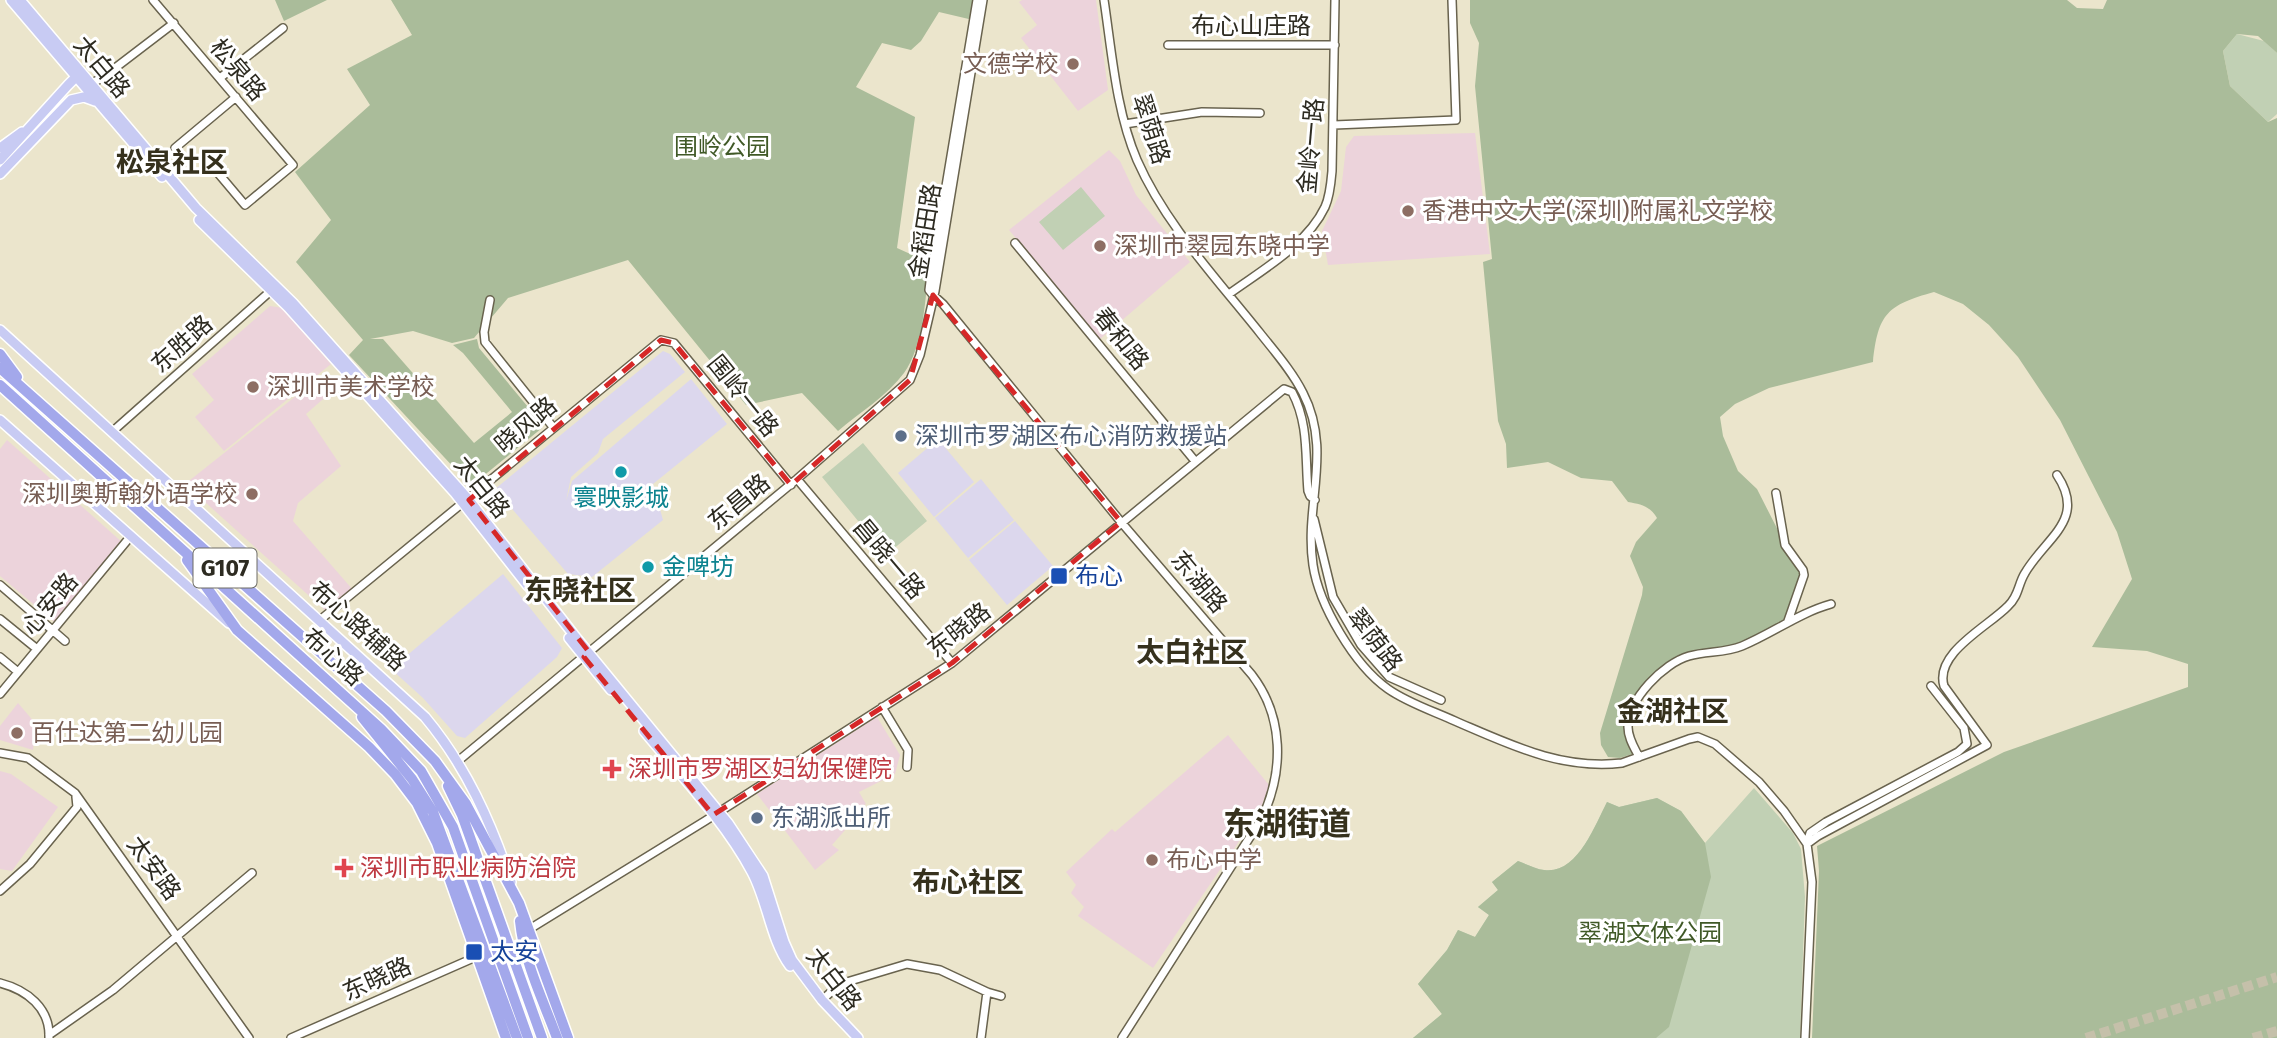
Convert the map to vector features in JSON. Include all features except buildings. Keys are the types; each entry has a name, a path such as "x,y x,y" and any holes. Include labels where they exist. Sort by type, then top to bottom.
{"highway":[{"path":"0,354 30,395"},
{"name":"布心路","path":"0,368 386,711 435,761 458,791 519,903"},
{"name":"布心路","path":"0,385 391,738 412,761 446,813 528,1038"},
{"path":"0,396 27,410"},
{"name":"G107","path":"174,542 237,630 369,747 412,796 437,843 506,1038"},
{"path":"346,698 412,779 433,811 509,1014 515,1038"},
{"name":"布心路","path":"417,743 441,775 462,815 542,1038"},
{"path":"519,903 522,937 530,967 557,1038"},
{"name":"布心路辅路","path":"519,903 568,1038"}],"main road":[{"name":"太白路","path":"11,0 196,208 274,287 466,502 761,872 790,956 822,1000 858,1038"},
{"name":"太白路","path":"20,0 99,105 205,227 274,287"},
{"path":"0,160 29,127 83,81"},
{"path":"0,166 7,150 83,81"},
{"path":"0,174 75,98 89,98 99,105"},
{"path":"7,150 26,147"},
{"name":"布心路辅路","path":"0,330 425,717 458,761 476,792 519,903"},
{"path":"0,420 237,630"},
{"name":"太白路","path":"716,813 754,876 784,958 833,1021 850,1038"}],"street":[{"name":"松泉路","path":"153,0 293,165 245,205 207,160"},
{"name":"翠荫路","path":"1104,0 1125,124 1137,160 1179,231 1293,375 1308,402 1318,454 1310,536 1313,568 1323,599 1345,640 1388,689 1417,705 1545,757 1586,765 1622,763 1698,737 1706,739 1759,782 1807,844 1812,882 1805,1038"},
{"name":"金岭一路","path":"1229,294 1290,249 1317,221 1331,191 1335,0"},
{"path":"1334,125 1456,120 1452,0"},
{"name":"金稻田路","path":"933,295 929,290 930,282 975,10 982,1"},
{"name":"金稻田路","path":"933,295 982,1"},
{"path":"83,81 174,23"},
{"path":"220,78 284,27"},
{"name":"布心山庄路","path":"1168,45 1335,45"},
{"path":"174,148 236,97"},
{"path":"1125,124 1202,112 1260,113"},
{"name":"春和路","path":"1016,243 1195,461"},
{"name":"东胜路","path":"113,431 274,287"},
{"name":"东昌路","path":"458,761 902,390 910,380 920,355 933,295"},
{"name":"东湖路","path":"933,295 1257,682 1270,709 1278,745 1275,780 1262,818 1122,1038"},
{"path":"490,300 484,332 485,342 553,427"},
{"name":"晓风路","path":"320,620 661,340"},
{"name":"围岭一路","path":"661,340 674,343 794,482"},
{"name":"东晓路","path":"528,930 952,663 1283,389 1292,392 1302,416 1308,491 1315,500"},
{"path":"1807,844 1987,745 1941,678 1951,656 2011,603 2020,590 2024,575 2068,513 2068,491 2057,475"},
{"name":"昌晓一路","path":"794,482 952,663"},
{"path":"1776,493 1785,545 1804,575 1788,621"},
{"path":"1312,515 1333,597 1361,645 1389,677 1441,700"},
{"name":"心安路","path":"1,691 130,537"},
{"path":"0,585 65,641"},
{"path":"1639,757 1629,736 1628,722 1646,686 1654,677 1689,656 1735,648 1788,621 1830,604"},
{"path":"0,619 37,649"},
{"path":"0,657 18,672"},
{"path":"1807,844 1810,833 1826,822 1958,752 1967,744 1964,728 1931,685"},
{"path":"882,706 908,750 907,767"},
{"name":"太安路","path":"0,753 28,758 75,793 249,1038"},
{"path":"0,891 30,864 77,807 75,793"},
{"path":"49,1036 113,990 253,873"},
{"name":"东晓路","path":"291,1038 478,956"},
{"path":"822,1000 839,984 907,964 940,970 1001,996"},
{"path":"0,983 23,992 40,1006 49,1026 49,1036"},
{"path":"981,1038 987,992"}],"highlighted area":[{"path":"933,295 1121,522 952,663 713,815 584,657 589,652 469,500 661,340 674,343 791,485 910,380"}],"shaded area":[{"name":"文德学校","path":"1096,0 1108,90 1078,111 1021,38 1037,25 1019,2"},
{"name":"香港中文大学(深圳)附属礼文学校","path":"1475,133 1490,254 1328,265 1322,231 1341,191 1346,147 1354,136"},
{"name":"深圳市翠园东晓中学","path":"1109,150 1120,161 1136,195 1190,262 1100,339 1009,230"},
{"name":"深圳市美术学校","path":"270,306 283,308 331,364 224,451 195,417 214,400 192,374"},
{"path":"663,351 670,354 685,372 603,439 598,453 571,477 566,501 572,481 691,379 727,424 653,484 663,520 592,577 568,574 495,489"},
{"name":"深圳奥斯翰外语学校","path":"325,373 337,387 306,414 341,466 298,503 293,521 353,590 326,611 185,484"},
{"path":"938,439 974,482 934,517 898,473"},
{"path":"7,440 123,543 57,624 0,576 0,449"},
{"path":"981,479 1014,520 968,558 935,518"},
{"path":"1015,521 1053,566 1007,605 969,560"},
{"path":"503,574 562,648 557,657 465,738 457,736 423,698 391,669"},
{"name":"百仕达第二幼儿园","path":"18,703 36,724 33,750 0,740 0,726"},
{"path":"877,717 900,755 895,774 859,792 866,804 857,808 860,813 832,845 839,850 815,870 757,794"},
{"name":"布心中学","path":"1228,735 1269,785 1262,805 1153,968 1078,916 1084,907 1071,893 1076,885 1066,872 1112,829 1115,832"},
{"path":"0,771 11,774 58,807 12,871 0,869"}],"green space":[{"path":"275,0 327,0 284,21"},
{"name":"围岭公园","path":"391,0 975,0 973,20 939,12 921,41 911,50 882,43 856,87 915,117 897,248 928,262 920,335 916,350 904,373 881,397 838,431 802,393 746,405 628,260 508,298 474,338 452,343 413,331 370,339 383,339 474,443 512,412 463,353 453,345 477,339 479,348 538,419 542,428 471,486 349,355 363,340 296,262 331,220 295,172 370,105 347,69 412,35"},
{"path":"1470,0 2067,0 2077,8 2103,9 2107,0 2277,0 2277,53 2258,36 2237,34 2223,51 2230,86 2268,122 2277,118 2277,1038 1812,1038 1819,871 1817,846 2004,752 2188,687 2188,664 2147,651 2092,647 2132,579 2117,532 2060,420 2018,357 1989,325 1963,304 1934,292 1905,302 1888,314 1878,333 1873,362 1769,388 1735,404 1720,417 1723,436 1738,471 1757,489 1789,552 1803,570 1788,621 1745,645 1689,656 1646,686 1628,722 1635,753 1620,758 1608,757 1601,745 1600,733 1643,587 1630,556 1636,542 1657,518 1648,508 1628,502 1612,481 1581,478 1548,462 1507,468 1506,444 1498,421 1483,262 1492,259 1475,86 1479,43 1470,23"},
{"path":"2237,34 2264,41 2277,53 2277,114 2268,122 2230,86 2223,51"},
{"path":"1081,187 1105,216 1063,250 1039,222"},
{"path":"863,443 927,521 886,555 822,477"},
{"name":"翠湖文体公园","path":"1754,788 1793,833 1801,849 1805,897 1800,1038 1413,1038 1442,1014 1418,984 1447,950 1458,930 1475,937 1489,915 1478,907 1498,890 1492,882 1518,861 1544,870 1566,865 1583,846 1607,802 1619,807 1657,798 1681,811 1705,843"},
{"name":"翠湖文体公园","path":"1657,798 1681,811 1705,843 1711,877 1669,1027 1656,1038 1413,1038 1442,1014 1418,984 1447,950 1458,930 1475,937 1489,915 1478,907 1498,890 1492,882 1518,861 1544,870 1566,865 1583,846 1607,802 1619,807"}],"tunnel":[{"path":"2086,1038 2277,977"},
{"path":"2253,1038 2277,1031"}],"place":[{"name":"文德学校","path":"1073,64"},
{"name":"香港中文大学(深圳)附属礼文学校","path":"1408,211"},
{"name":"深圳市翠园东晓中学","path":"1100,246"},
{"name":"深圳市美术学校","path":"253,387"},
{"name":"深圳市罗湖区布心消防救援站","path":"901,436"},
{"name":"寰映影城","path":"621,472"},
{"name":"深圳奥斯翰外语学校","path":"252,494"},
{"name":"金啤坊","path":"648,567"},
{"name":"布心","path":"1059,576"},
{"name":"百仕达第二幼儿园","path":"17,733"},
{"name":"深圳市罗湖区妇幼保健院","path":"612,769"},
{"name":"东湖派出所","path":"757,818"},
{"name":"布心中学","path":"1152,860"},
{"name":"深圳市职业病防治院","path":"344,868"},
{"name":"太安","path":"474,952"}],"district":[{"name":"松泉社区","path":"172,162"},
{"name":"东晓社区","path":"580,590"},
{"name":"太白社区","path":"1192,652"},
{"name":"金湖社区","path":"1673,711"},
{"name":"东湖街道","path":"1287,824"},
{"name":"布心社区","path":"968,882"}]}
